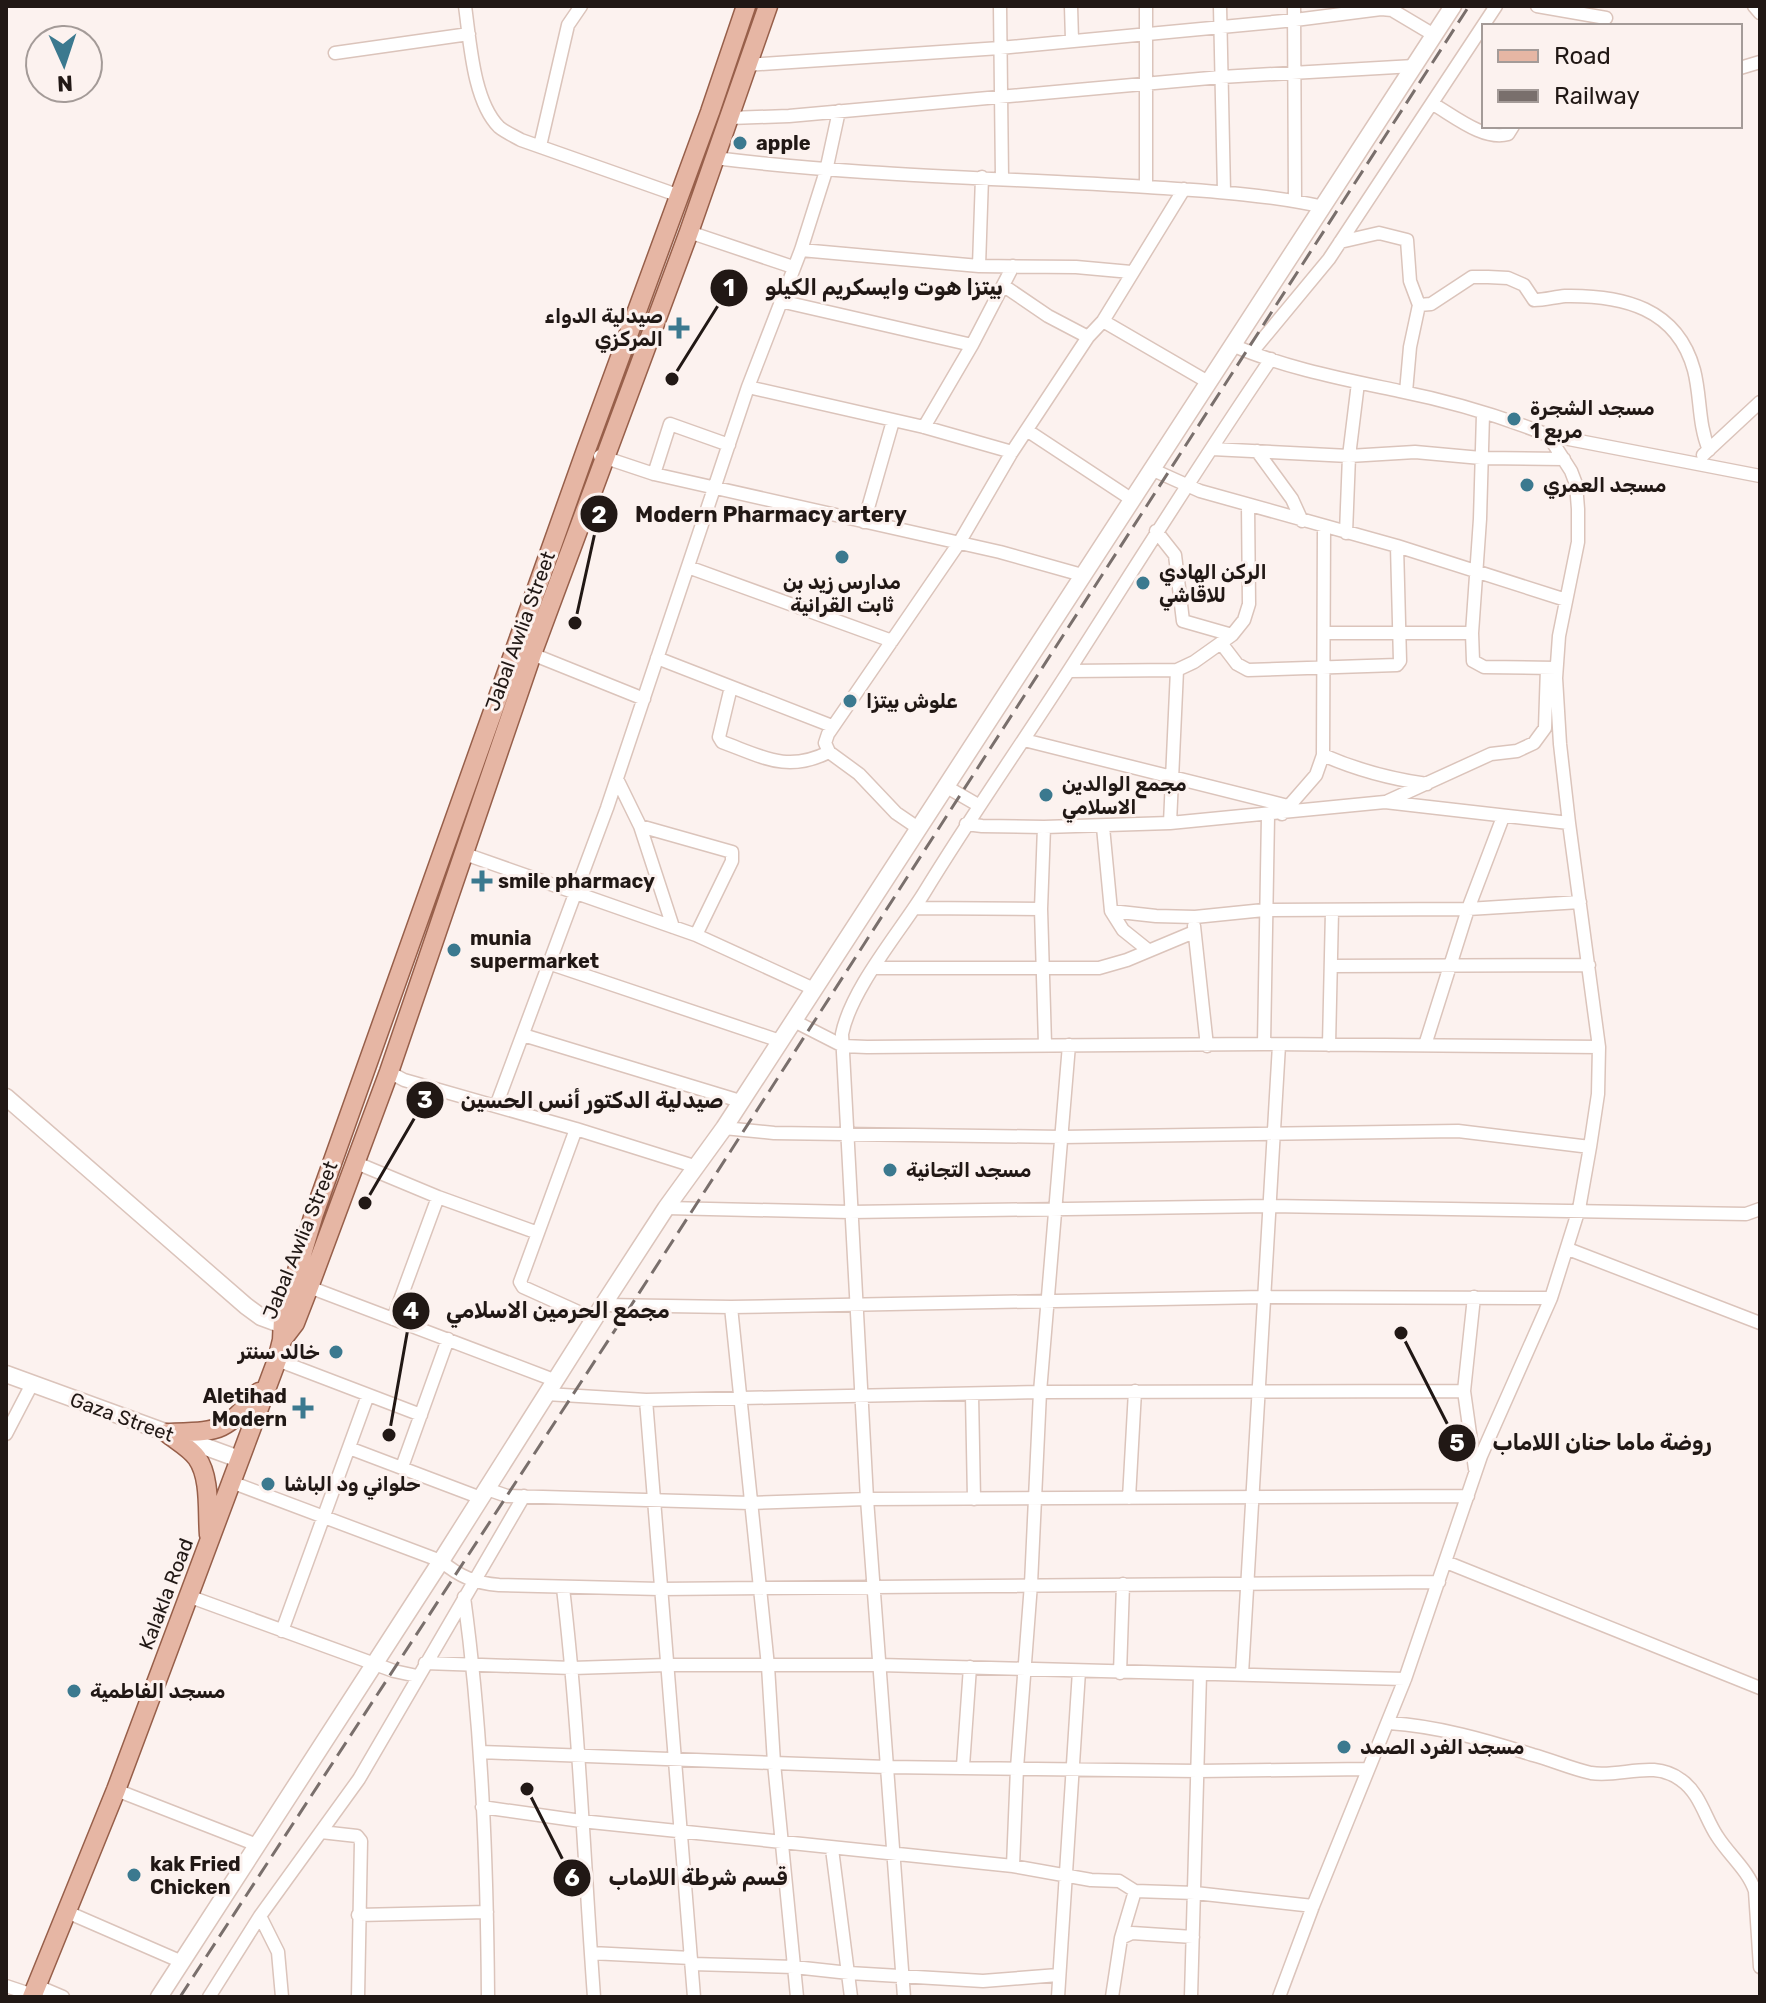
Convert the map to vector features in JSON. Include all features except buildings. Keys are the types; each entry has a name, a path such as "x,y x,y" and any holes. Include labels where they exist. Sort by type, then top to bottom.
{"main road":[{"name":"Jabal Awlia Street","path":"285,1331 314,1214 746,6"},
{"name":"Jabal Awlia Street","path":"285,1331 309,1287 389,1072 532,654 689,232 768,6"},
{"name":"Kalakla Road","path":"34,1993 116,1790 277,1360 285,1331"},
{"path":"167,1433 202,1432 225,1427 267,1384"},
{"path":"167,1433 190,1450 200,1464 205,1483 209,1543"}],"street":[{"path":"465,6 473,65 486,106 500,127 540,146 680,196"},
{"path":"540,146 568,25 581,6"},
{"path":"1000,6 1002,178"},
{"path":"1071,6 1072,40"},
{"path":"1146,6 1146,187"},
{"path":"1220,6 1224,192"},
{"path":"1294,6 1295,200"},
{"path":"159,1997 666,1208 724,1128 1453,6"},
{"path":"1485,24 1496,6"},
{"path":"1537,6 1606,18"},
{"path":"1754,6 1760,13"},
{"path":"746,65 1000,48 1295,20 1368,9 1392,10 1434,35"},
{"path":"1252,352 1296,302 1340,242 1482,29"},
{"path":"335,53 469,34"},
{"path":"730,118 1221,77 1414,66"},
{"path":"1433,104 1498,137 1508,134 1512,128"},
{"path":"496,1106 617,779 748,387 801,250 826,171 839,111"},
{"path":"715,158 826,171 1224,192 1295,200 1324,207"},
{"path":"979,266 982,177"},
{"path":"918,828 896,813 859,774 829,752 825,743 832,726 959,543 1012,452 1088,337 1103,321 1184,189"},
{"path":"689,232 793,267"},
{"path":"1340,242 1379,233 1407,240 1410,281 1419,305 1410,347 1406,392"},
{"path":"801,250 979,266 1076,267 1131,272"},
{"path":"924,427 1013,266"},
{"path":"1419,305 1431,304 1472,277 1488,277 1508,278 1524,285 1534,300 1585,297 1636,304 1651,311 1676,333 1690,359 1695,374 1699,419 1709,450"},
{"path":"1004,286 1048,316 1088,337"},
{"path":"780,301 972,345"},
{"path":"1103,321 1208,382"},
{"path":"1232,345 1358,383 1406,392 1516,422 1548,435 1760,476"},
{"path":"904,1997 867,1499 858,1304 850,1212 844,1021 874,968 978,805 1024,740 1156,531 1271,359"},
{"path":"1346,533 1349,456 1358,383"},
{"path":"748,387 924,427 1012,452"},
{"path":"1695,463 1760,402"},
{"path":"1483,414 1473,661 1477,665 1552,668"},
{"path":"864,522 893,421"},
{"path":"654,474 670,424 729,445"},
{"path":"1028,431 1131,499"},
{"path":"1385,802 1491,754 1517,751 1534,743 1545,728 1552,668 1578,542 1576,484 1548,435"},
{"path":"1212,449 1349,456 1415,452 1481,458 1564,459"},
{"path":"586,450 654,474 959,543 1082,575"},
{"path":"1257,451 1292,499 1302,521"},
{"path":"1151,469 1186,485 1248,505 1397,546 1566,600"},
{"path":"1069,671 1177,670 1227,639 1244,620 1249,604 1248,505"},
{"path":"1285,810 1316,775 1323,755 1324,527"},
{"path":"1156,531 1175,555 1183,621 1227,639 1237,664 1248,670 1397,665 1400,661 1397,546"},
{"path":"688,567 892,641"},
{"path":"1324,633 1472,633"},
{"path":"532,654 644,699"},
{"path":"657,658 832,726"},
{"path":"1279,1997 1367,1769 1389,1723 1476,1472 1551,1298 1579,1209 1598,1094 1599,1047 1552,668"},
{"path":"1170,823 1177,670"},
{"path":"731,687 720,729 722,742 786,763 808,761 829,752"},
{"path":"1024,740 1172,777 1285,810"},
{"path":"1323,755 1381,776 1428,784"},
{"path":"617,779 640,826 673,927"},
{"path":"945,786 978,805"},
{"path":"966,824 1103,827 1268,816 1285,810 1385,802 1569,823"},
{"path":"1264,1044 1268,816"},
{"path":"1425,1045 1468,909 1503,817"},
{"path":"640,826 732,852 732,861 696,935"},
{"path":"1044,827 1041,909 1045,1044"},
{"path":"1103,827 1111,911 1123,930 1148,950"},
{"path":"465,854 696,935 814,989"},
{"path":"1111,911 1195,917 1264,910 1468,909 1580,902"},
{"path":"914,908 1041,909"},
{"path":"1329,1045 1332,911"},
{"path":"1195,917 1207,1046"},
{"path":"874,968 1099,968 1127,960 1194,932"},
{"path":"551,964 780,1041"},
{"path":"1331,966 1589,965"},
{"path":"794,1021 843,1046 1264,1044 1599,1047"},
{"path":"523,1035 740,1101"},
{"path":"1013,1866 1040,1392 1069,1045"},
{"path":"1242,1674 1279,1045"},
{"path":"389,1072 404,1080 697,1167"},
{"path":"6,1097 246,1306 285,1331"},
{"path":"724,1128 848,1135 1062,1137 1458,1131 1590,1147"},
{"path":"576,1129 521,1284 599,1312 1264,1297 1551,1298"},
{"path":"354,1162 438,1197 538,1233"},
{"path":"393,1319 438,1197"},
{"path":"666,1208 850,1212 1270,1206 1746,1214 1760,1209"},
{"path":"1568,1249 1760,1323"},
{"path":"309,1287 448,1339 550,1387 646,1400 1040,1392 1464,1391"},
{"path":"1474,1297 1464,1391 1476,1472"},
{"path":"731,1307 768,1666 780,1843 797,1997"},
{"path":"402,1467 448,1339"},
{"path":"277,1360 421,1415"},
{"name":"Gaza Street","path":"6,1374 239,1459"},
{"path":"6,1434 32,1384"},
{"path":"1129,1498 1135,1391"},
{"path":"282,1631 368,1395"},
{"path":"972,1395 974,1499"},
{"path":"646,1400 694,1997"},
{"path":"349,1448 484,1494 507,1496 750,1503 867,1499 1468,1496"},
{"path":"231,1482 441,1561 456,1574 475,1583 660,1589 1439,1582"},
{"path":"209,1997 260,1916 359,1779 524,1496"},
{"path":"1446,1562 1760,1688"},
{"path":"1120,1673 1123,1584"},
{"path":"563,1588 572,1668 594,1997"},
{"path":"188,1596 417,1676"},
{"path":"464,1597 480,1752 488,1997"},
{"path":"425,1663 572,1668 880,1665 1405,1679"},
{"path":"963,1766 970,1667"},
{"path":"1058,1997 1079,1671"},
{"path":"1191,1997 1200,1674"},
{"path":"1389,1723 1417,1724 1592,1773 1615,1774 1641,1768 1663,1771 1682,1780 1705,1810 1719,1840 1752,1881 1760,1967"},
{"path":"480,1752 887,1767 1198,1771 1367,1769"},
{"path":"116,1790 257,1845"},
{"path":"482,1807 682,1833 1013,1866 1119,1881 1135,1891 1195,1893 1313,1906"},
{"path":"321,1832 360,1838 358,1997"},
{"path":"832,1849 851,1997"},
{"path":"1112,1997 1121,1938 1135,1891"},
{"path":"67,1912 182,1962"},
{"path":"358,1915 487,1912"},
{"path":"260,1916 278,1952 282,1997"},
{"path":"1121,1938 1132,1933 1193,1937"},
{"path":"591,1953 983,1981 1058,1975"},
{"path":"983,1981 983,1997"},
{"path":"6,1986 63,1997"}],"railway":[{"path":"180,1997 632,1304 1469,6"}],"place":[{"name":"apple","path":"740,143"},
{"name":"صيدلية الدواء المركزي","path":"679,328"},
{"name":"بيتزا هوت وايسكريم الكيلو","path":"672,379"},
{"name":"مسجد الشجرة مربع 1","path":"1514,419"},
{"name":"مسجد العمري","path":"1527,485"},
{"name":"مدارس زيد بن ثابت القرانية","path":"842,557"},
{"name":"الركن الهادي للاقاشي","path":"1143,583"},
{"name":"Modern Pharmacy artery","path":"575,623"},
{"name":"علوش بيتزا","path":"850,701"},
{"name":"مجمع الوالدين الاسلامي","path":"1046,795"},
{"name":"smile pharmacy","path":"482,881"},
{"name":"munia supermarket","path":"454,950"},
{"name":"مسجد التجانية","path":"890,1170"},
{"name":"صيدلية الدكتور أنس الحسين","path":"365,1203"},
{"name":"روضة ماما حنان اللاماب","path":"1401,1333"},
{"name":"خالد سنتر","path":"336,1352"},
{"name":"Aletihad Modern","path":"303,1408"},
{"name":"مجمع الحرمين الاسلامي","path":"389,1435"},
{"name":"حلواني ود الباشا","path":"268,1484"},
{"name":"مسجد الفاطمية","path":"74,1691"},
{"name":"مسجد الفرد الصمد","path":"1344,1747"},
{"name":"قسم شرطة اللاماب","path":"527,1789"},
{"name":"kak Fried Chicken","path":"134,1875"}]}
